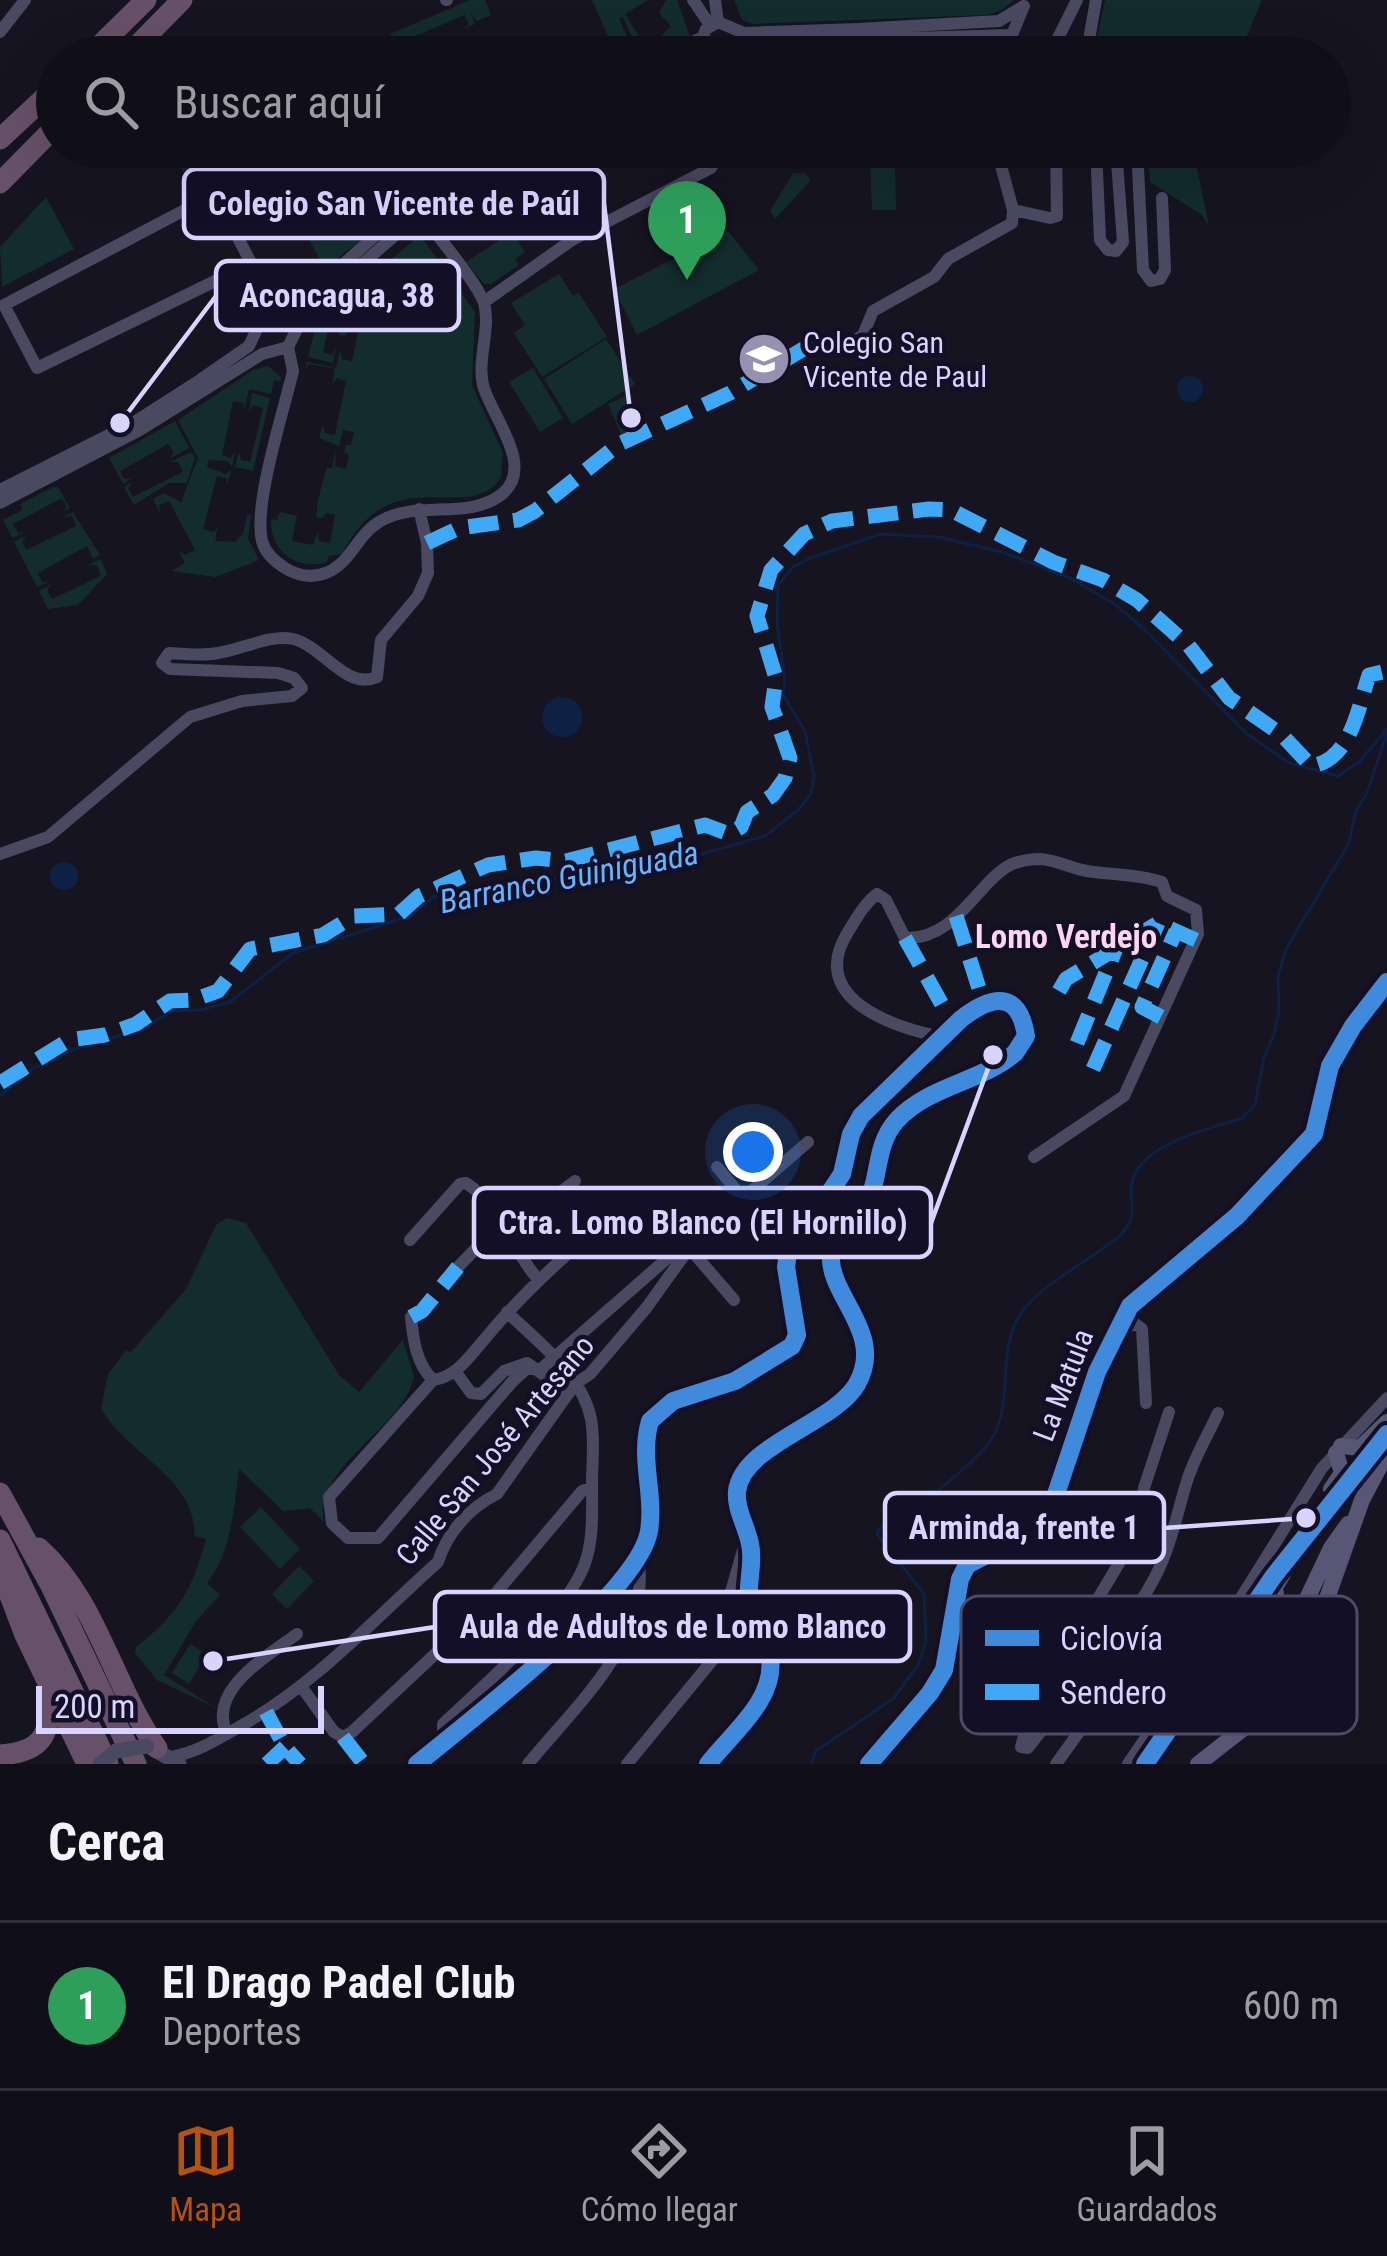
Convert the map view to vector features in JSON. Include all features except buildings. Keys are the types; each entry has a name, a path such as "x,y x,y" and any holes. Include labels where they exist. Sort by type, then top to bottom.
{"highway":[{"path":"109,36 146,0"},
{"path":"147,36 182,0"},
{"path":"0,139 36,106"},
{"path":"0,183 36,146"},
{"path":"0,1493 158,1756"},
{"path":"2,1552 49,1683 88,1764"},
{"path":"2,1552 104,1764"},
{"path":"0,1755 27,1753 39,1744 49,1719 49,1683"}],"main road":[{"path":"1276,1596 1275,1587 1342,1472 1339,1449 1360,1448 1387,1422"},
{"path":"1263,1596 1387,1434"},
{"path":"1328,1596 1361,1504 1387,1453"},
{"path":"1311,1596 1330,1548 1361,1504"},
{"path":"1142,1764 1164,1734"},
{"path":"1220,1748 1233,1734"},
{"path":"1198,1764 1237,1734"}],"street":[{"path":"0,32 25,0"},
{"path":"1059,36 1077,0"},
{"path":"1090,36 1096,0"},
{"path":"696,36 710,28 715,1 696,4 710,28 712,36"},
{"path":"918,36 1010,35 1025,3"},
{"path":"738,36 999,21 1025,3"},
{"path":"710,28 729,36"},
{"path":"0,490 136,421 249,346 263,316 307,298 414,204 466,168"},
{"path":"0,503 140,430 262,354 283,349 304,315 420,213 488,168"},
{"path":"484,302 572,241 710,168"},
{"path":"810,345 854,341 863,335 874,311 934,277 948,259 1007,227 1014,218 1002,168"},
{"path":"1013,210 1057,216 1056,168"},
{"path":"1097,168 1100,240 1108,250 1116,251 1123,242 1117,168"},
{"path":"1138,168 1144,270 1151,281 1160,279 1165,270 1162,198"},
{"path":"250,263 37,368 4,304 215,194 278,312 296,328"},
{"path":"283,349 293,370 260,519 265,550 276,563 298,575 327,573 350,558 362,535 376,523 419,508 479,506 500,496 513,477 512,452 482,378 484,302 420,213"},
{"path":"256,332 266,348 283,349"},
{"path":"0,854 48,837 190,717 242,701 292,696 302,688 294,678 278,673 170,669 163,663 169,653 212,654 292,638 354,679 377,677 381,640 418,596 428,573 428,543 419,508"},
{"path":"943,1037 886,1022 850,997 837,977 839,945 868,900 877,895 886,900 904,938 916,939 971,905 1013,864 1042,859 1151,878 1162,882 1167,896 1196,910 1198,934 1124,1096 1034,1157"},
{"name":"La Matula","path":"869,1764 931,1693 944,1670 960,1579 967,1565 1014,1541 1054,1500 1097,1372 1130,1306 1238,1216 1314,1134 1330,1066 1387,982"},
{"path":"417,1764 533,1666 616,1587 638,1557 649,1534 645,1462 650,1421 673,1401 735,1381 792,1346 797,1335 786,1267 790,1239 800,1220 826,1198 842,1174 851,1134 861,1116 979,1005 998,1001 1016,1006 1026,1036 1006,1061 900,1117 879,1147 868,1202 840,1234 831,1254 832,1269 859,1322 863,1371 856,1388 839,1404 765,1455 739,1483 736,1497 750,1541 751,1610 770,1656 770,1675 763,1699 708,1764"},
{"path":"689,1249 808,1142"},
{"path":"718,1167 742,1197"},
{"path":"458,1267 494,1230 536,1211 575,1181"},
{"path":"410,1240 460,1184 474,1189 508,1224 523,1262 537,1278"},
{"path":"541,1369 526,1369 512,1382 378,1538 363,1541 343,1535 328,1512 329,1497 433,1380 455,1371 537,1278 632,1199 648,1200 734,1300"},
{"path":"541,1369 679,1248 689,1249"},
{"name":"Calle San José Artesano","path":"192,1764 203,1749 338,1658 438,1562 444,1543 478,1504 496,1494 572,1389 633,1324 689,1249"},
{"path":"443,1743 443,1724 573,1590 592,1535 592,1421 551,1356 507,1312"},
{"path":"411,1317 425,1373 433,1380"},
{"path":"1097,1372 1133,1322 1142,1329 1146,1403"},
{"path":"455,1371 471,1393 481,1394 514,1365 527,1363 572,1389"},
{"path":"1242,1596 1302,1498 1387,1398"},
{"path":"1099,1596 1137,1533 1144,1488 1169,1412"},
{"path":"1143,1596 1155,1577 1188,1476 1218,1413"},
{"path":"302,1686 334,1732 344,1737 480,1612 582,1491 592,1487"},
{"path":"627,1764 711,1662 743,1550 750,1541"},
{"path":"528,1764 619,1652 633,1615 641,1573 638,1557"},
{"path":"226,1734 222,1724 225,1702 237,1681 297,1634"},
{"path":"1024,1734 1021,1747 1028,1748 1040,1734"},
{"path":"1056,1764 1078,1734"},
{"path":"1128,1764 1149,1734"},
{"name":"Calle San José Artesano","path":"158,1756 203,1749"},
{"path":"104,1764 116,1750 158,1756"}],"green space":[{"path":"470,0 485,0 491,15 477,21 471,14 475,24 463,29 469,24 465,15 415,36 390,34"},
{"path":"592,0 648,0 625,14 639,36 632,36 623,17 619,18 627,36 608,36"},
{"path":"666,0 677,0 690,36 663,36 671,26 659,13"},
{"path":"734,0 1014,0 987,15 752,24 742,20"},
{"path":"1105,0 1262,0 1247,36 1097,36"},
{"path":"181,168 191,174 216,168 220,176 193,190"},
{"path":"219,168 233,168 253,208 262,203 262,194 269,209 247,220"},
{"path":"266,168 396,168 401,180 411,176 410,168 421,190 325,269 287,199 272,207 265,193 271,198 280,193"},
{"path":"415,168 420,173 443,168 445,173 425,188"},
{"path":"870,168 895,168 896,210 872,210"},
{"path":"1149,168 1197,168 1209,226 1202,215 1150,182"},
{"path":"793,173 805,173 811,180 775,219 770,211"},
{"path":"46,197 74,249 2,287 0,247"},
{"path":"728,231 759,270 637,335 614,289"},
{"path":"512,232 525,252 515,259 519,265 484,284 466,262"},
{"path":"420,235 475,312 472,385 503,453 501,478 469,497 406,499 384,507 362,524 342,554 316,564 295,561 275,541 271,519 277,520 280,512 297,516 292,541 313,545 318,532 319,541 330,543 335,515 316,517 319,498 336,449 335,466 346,469 349,455 344,453 354,432 343,430 339,446 319,438 323,424 325,433 335,435 346,381 337,378 332,385 335,369 309,364 305,371 307,362 336,368 340,350 342,359 352,361 358,333 339,335 338,328 329,326 323,352 332,355 336,348 333,363 308,357 317,321 338,298 341,301"},
{"path":"559,274 573,296 579,293 607,337 542,377 514,333 525,325 511,303"},
{"path":"606,339 635,384 572,424 544,379"},
{"path":"268,366 281,377 281,381 274,380 271,394 249,389 244,412 244,403 233,401 222,455 231,458 235,451 232,467 228,461 209,460 207,467 226,474 231,470 227,485 226,478 217,476 203,529 214,532 218,525 215,541 235,542 251,515 248,539 259,560 216,577 171,571 185,563 178,550 185,555 195,550 169,501 159,505 160,513 153,499 164,493 181,502 198,458 178,420 253,370"},
{"path":"533,368 563,418 540,432 509,382"},
{"path":"252,393 270,398 253,471 235,467 239,452 241,460 250,462 263,408 253,405 249,413"},
{"path":"626,396 641,428 622,437 608,404"},
{"path":"175,421 189,448 169,459 174,453 168,444 120,471 124,479 132,478 123,484 109,458"},
{"path":"191,452 195,458 187,483 169,483 134,505 124,487 133,482 128,488 133,497 183,472 178,462 170,462"},
{"path":"58,487 70,508 61,513 67,507 62,498 13,524 18,533 25,532 12,538 2,517 22,510 20,504"},
{"path":"73,512 100,555 93,559 87,546 38,573 42,582 50,581 37,587 14,542 27,535 22,541 26,550 76,526 72,516 63,517"},
{"path":"101,559 107,574 78,605 48,609 39,591 52,584 47,590 52,599 101,576 97,565 88,565"},
{"path":"227,1218 246,1223 339,1375 359,1392 403,1340 414,1376 394,1413 332,1483 324,1502 324,1522 310,1508 283,1511 239,1469 227,1544 207,1583 220,1595 196,1621 164,1675 216,1708 157,1680 135,1653 182,1600 206,1539 194,1536 192,1516 172,1482 101,1408 108,1374 186,1289 216,1225"},
{"path":"261,1507 300,1549 280,1569 240,1527"},
{"path":"299,1566 314,1581 287,1609 272,1594"},
{"path":"190,1644 207,1654 189,1684 172,1673"}],"water":[{"path":"1190,376 1203,389 1190,402 1177,389"},
{"path":"562,697 576,703 582,717 576,731 562,737 548,731 542,717 548,703"},
{"path":"64,862 74,866 78,876 74,886 64,890 54,886 50,876 54,866"}],"waterway":[{"name":"Barranco Guiniguada","path":"0,1096 32,1069 75,1049 144,1028 172,1011 230,1002 293,953 413,915 433,897 674,862 765,836 798,810 811,794 814,776 805,731 783,695 778,585 793,567 880,534 939,537 1005,553 1070,578 1116,605 1247,734 1289,763 1338,776 1360,761 1387,729"},
{"path":"811,1764 816,1751 894,1698 918,1665 926,1641 924,1594 877,1534 890,1519 921,1503 954,1477 995,1434 1008,1348 1019,1316 1052,1284 1121,1235 1132,1214 1132,1183 1148,1158 1178,1140 1243,1118 1255,1104 1264,1057 1274,1035 1278,976 1286,949 1349,843 1356,811 1387,733"}],"marked path":[{"path":"427,543 459,528 518,520 619,444 730,393 810,345"},
{"path":"0,1083 69,1040 105,1035 136,1024 170,1001 193,1000 218,991 250,949 323,935 354,916 399,914 419,896 488,865 536,858 566,861 705,825 729,834 741,827 747,812 773,795 785,778 790,758 772,707 776,678 757,616 771,570 804,534 832,521 951,510 1053,562 1103,580 1137,600 1189,646 1229,698 1282,735 1311,766 1325,762 1344,743 1369,675 1387,671"},
{"path":"956,916 984,1004"},
{"path":"1059,991 1066,979 1158,923 1196,940"},
{"path":"1093,1069 1158,923"},
{"path":"1161,1017 1142,1007 1176,931"},
{"path":"905,938 954,1026"},
{"path":"1077,1043 1117,946"},
{"path":"411,1317 422,1311 458,1267"},
{"path":"266,1712 300,1764"},
{"path":"343,1737 364,1764"},
{"path":"267,1764 285,1747"}],"cycle path":[{"path":"869,1764 944,1670 960,1579 967,1565 1014,1541 1037,1523 1054,1500 1097,1372 1130,1306 1237,1216 1314,1134 1330,1066 1387,982"},
{"path":"417,1764 549,1654 616,1587 638,1557 649,1531 646,1449 650,1421 673,1401 735,1381 792,1346 797,1335 786,1267 790,1239 800,1219 826,1198 842,1174 851,1134 861,1116 961,1019 983,1005 1011,1004 1026,1036 1015,1053 924,1099 897,1120 881,1151 867,1204 833,1247 832,1270 861,1332 864,1365 846,1398 772,1447 743,1475 737,1498 751,1552 749,1599 769,1651 770,1673 759,1702 708,1764"},
{"path":"1260,1596 1387,1434"},
{"path":"1145,1764 1166,1734"}],"place":[{"name":"El Drago Padel Club","path":"687,280"},
{"name":"Colegio San Vicente de Paul","path":"764,359"},
{"name":"Colegio San Vicente de Paúl","path":"631,418"},
{"name":"Aconcagua, 38","path":"120,423"},
{"name":"Ctra. Lomo Blanco (El Hornillo)","path":"993,1055"},
{"name":"Arminda, frente 1","path":"1306,1518"},
{"name":"Aula de Adultos de Lomo Blanco","path":"213,1661"}],"district":[{"name":"Lomo Verdejo","path":"1066,936"}]}
